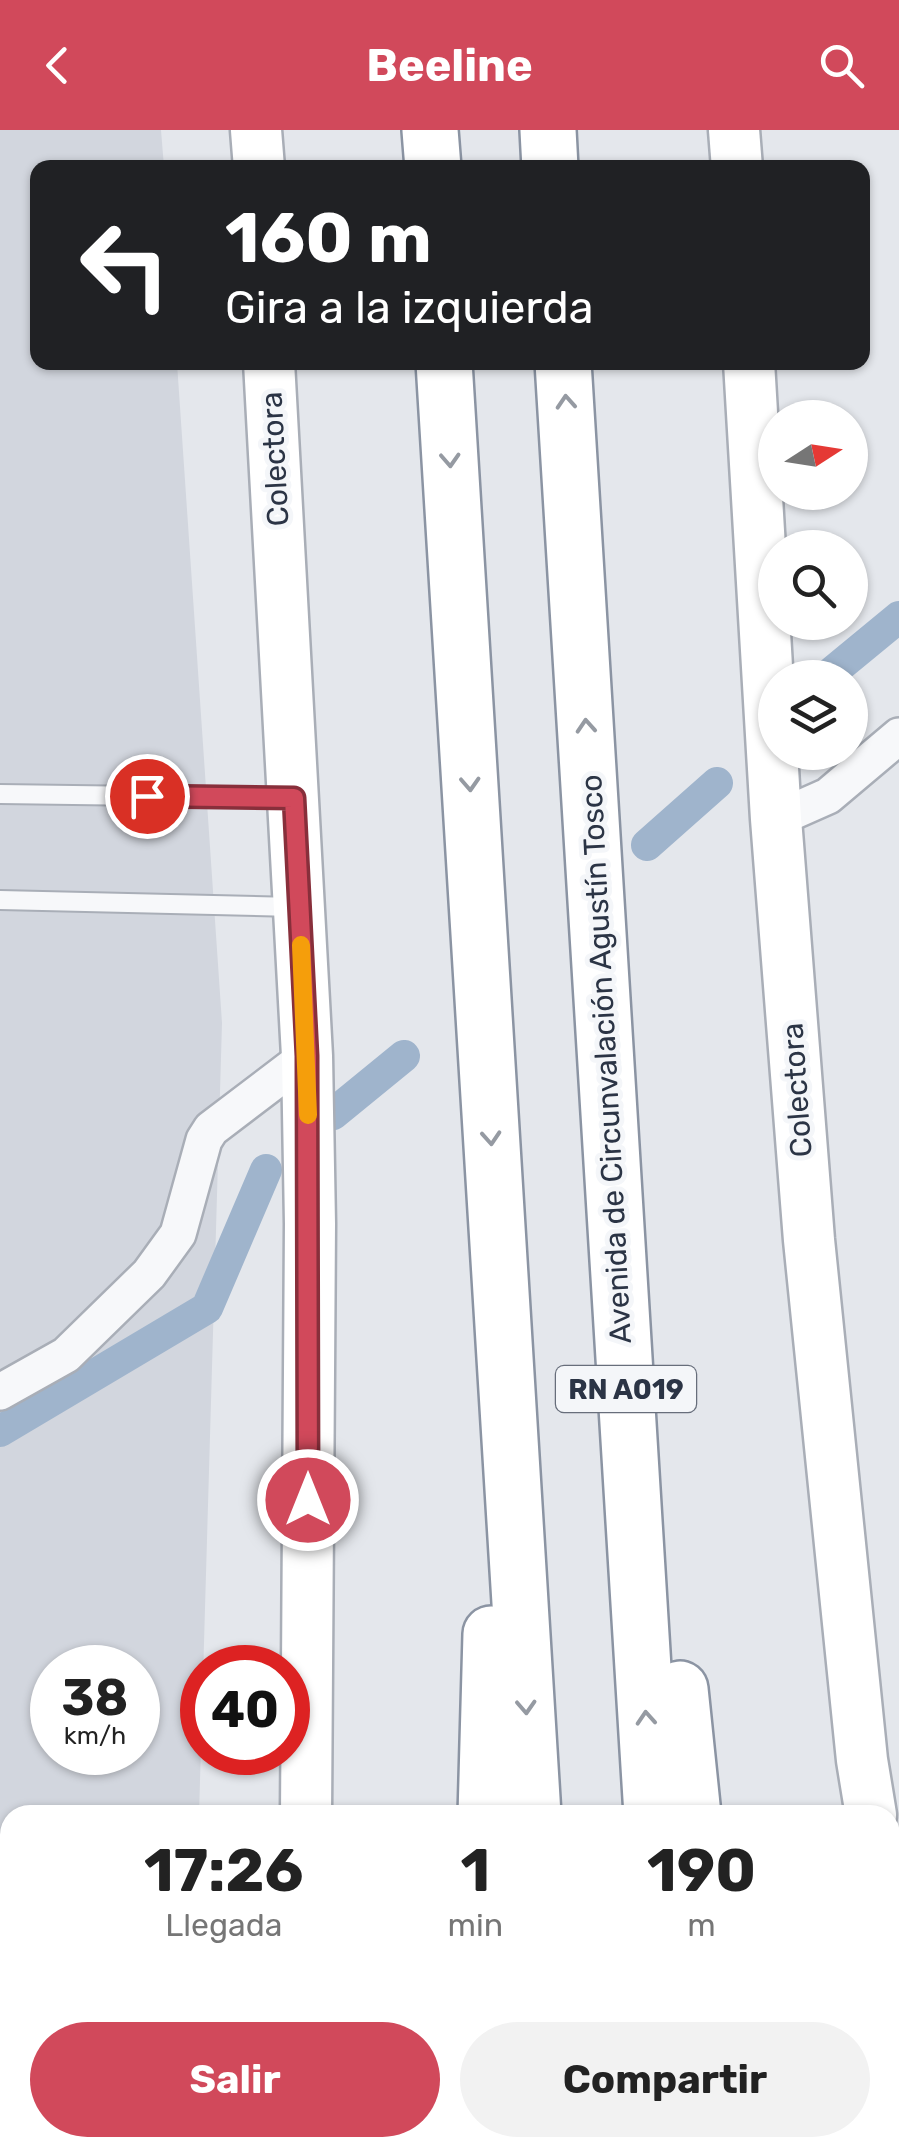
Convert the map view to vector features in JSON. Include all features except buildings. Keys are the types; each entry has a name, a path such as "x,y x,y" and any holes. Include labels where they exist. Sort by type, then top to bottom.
{"highway":[{"path":"430,130 432,160"},
{"path":"548,130 550,160"},
{"path":"444,370 532,1805"},
{"name":"Avenida de Circunvalación Agustín Tosco","path":"563,370 651,1805"},
{"path":"613,1176 693,1805"},
{"path":"486,1805 488,1677 507,1377"}],"street":[{"path":"256,130 258,160"},
{"path":"734,130 736,160"},
{"name":"Colectora","path":"269,370 307,1056 310,1224 306,1805"},
{"name":"Colectora","path":"749,370 775,796 811,1259 869,1805"},
{"path":"775,796 828,796 899,736"},
{"path":"0,1392 66,1355 149,1274 178,1234 204,1140 211,1129 307,1056"}],"lane":[{"path":"0,794 294,798"},
{"path":"0,900 299,907"}],"shaded area":[{"path":"0,130 161,130 163,160 30,160 30,370 177,370 222,1023 204,1645 180,1645 180,1775 200,1775 199,1805 0,1805"}],"waterway":[{"path":"847,660 899,617"},
{"path":"647,845 717,783"},
{"path":"333,1114 404,1056"},
{"path":"0,1431 207,1308 266,1170"}],"slow traffic":[{"path":"301,945 308,1115"}],"route":[{"path":"147,796 294,798 307,1056 308,1500"}]}
